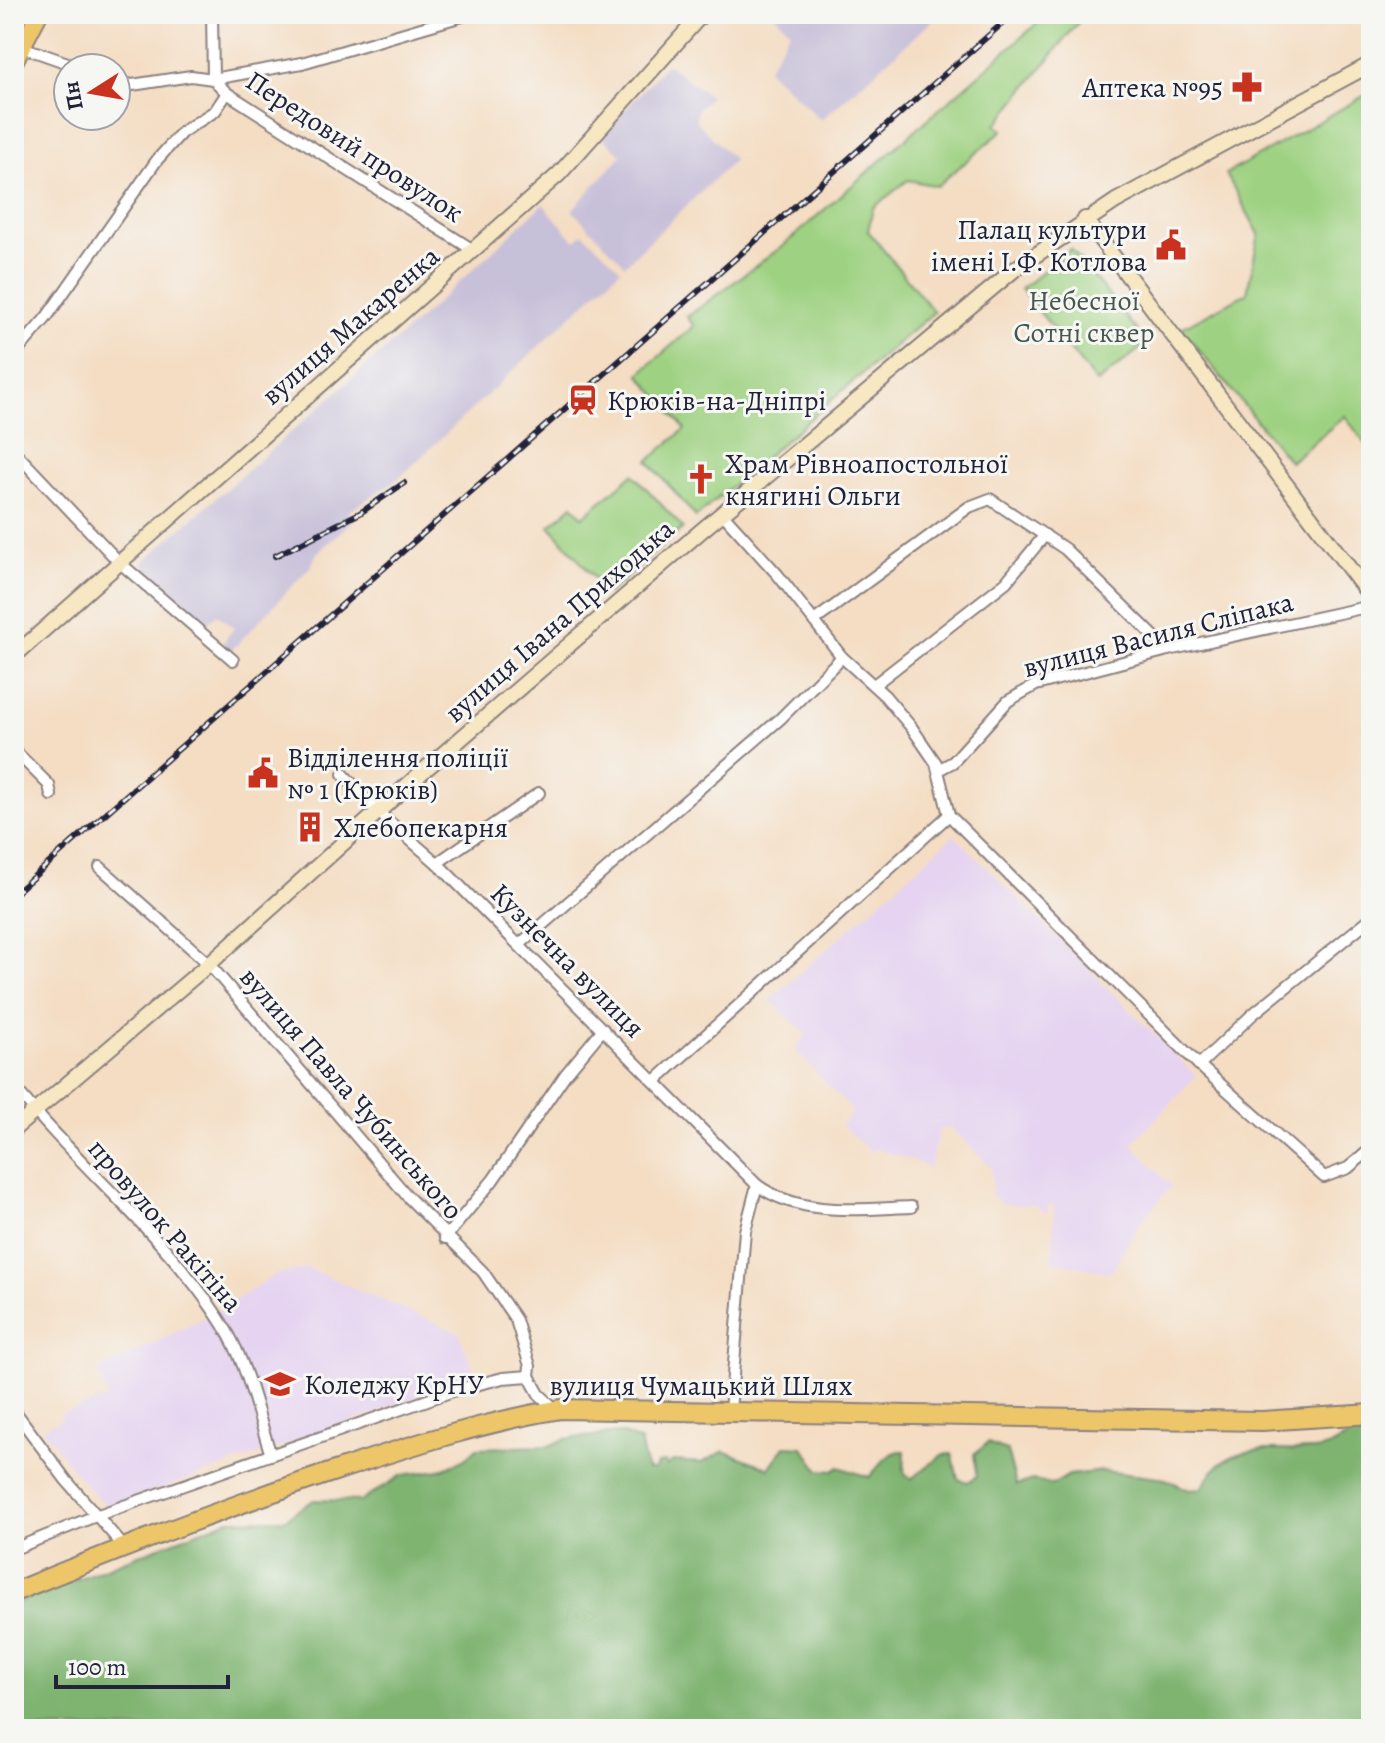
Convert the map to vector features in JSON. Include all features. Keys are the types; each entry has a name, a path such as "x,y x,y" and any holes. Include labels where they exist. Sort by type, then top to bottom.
{"highway":[{"name":"вулиця Чумацький Шлях","path":"14,1592 124,1547 461,1429 556,1410 1262,1421 1371,1414"}],"main road":[{"path":"18,55 39,14"},
{"name":"вулиця Макаренка","path":"14,656 559,174 702,14"},
{"name":"вулиця Івана Приходька","path":"14,1129 209,964 378,812 722,513 1015,269 1085,219 1371,64"},
{"path":"1085,219 1371,597"}],"street":[{"path":"212,14 213,79"},
{"path":"132,85 191,76 213,79 315,59 433,20 469,14"},
{"path":"18,55 52,62"},
{"name":"Передовий провулок","path":"213,79 227,93 473,250"},
{"path":"14,355 46,318 157,160 182,132 215,111 227,93"},
{"path":"14,451 119,562 233,660"},
{"path":"814,621 975,503 990,499 1081,563 1168,650"},
{"path":"722,513 750,542 842,657 874,685 912,728 938,770 949,815 1199,1065 1324,1177 1348,1168 1371,1149"},
{"path":"874,685 1006,582 1045,535"},
{"name":"вулиця Василя Сліпака","path":"938,770 953,762 1002,706 1021,692 1168,650 1371,606"},
{"path":"519,945 769,728 842,657"},
{"path":"14,750 49,785 51,795"},
{"name":"Кузнечна вулиця","path":"343,774 378,812 437,863 757,1185 784,1200 819,1207 911,1207"},
{"path":"437,863 539,793"},
{"path":"655,1081 949,815"},
{"name":"вулиця Павла Чубинського","path":"100,867 209,964 445,1238 483,1272 516,1320 530,1366 529,1376"},
{"path":"1199,1065 1253,1014 1371,918"},
{"path":"445,1238 493,1180 565,1075 603,1029"},
{"name":"провулок Ракітіна","path":"14,1086 34,1112 123,1204 217,1316 241,1358 271,1455"},
{"path":"730,1411 745,1231 757,1185"},
{"path":"14,1549 98,1515 456,1390 503,1378 529,1376 539,1394 556,1410"},
{"path":"14,1410 66,1480 124,1547"}],"shaded area":[{"path":"774,14 940,14 821,120 767,69 790,31"},
{"path":"667,64 710,97 697,110 696,121 734,160 625,265 572,210 622,155 601,136"},
{"path":"543,204 575,241 583,233 621,269 399,478 348,512 352,521 317,553 311,566 231,651 222,644 234,628 217,614 206,625 145,568 144,561 411,327"},
{"path":"954,835 1196,1076 1132,1144 1171,1186 1138,1225 1111,1273 1052,1261 1054,1205 1048,1204 1048,1214 1034,1205 1002,1204 992,1196 992,1168 949,1126 946,1130 939,1128 930,1167 876,1148 872,1153 841,1125 853,1112 794,1049 807,1035 770,1000"},
{"name":"Коледжу КрНУ","path":"307,1268 459,1333 476,1377 113,1506 106,1505 83,1483 43,1428 63,1419 61,1414 108,1398 99,1371 223,1308 275,1275"}],"green space":[{"path":"1048,14 1085,14 996,125 1003,130 937,186 908,180 873,208 868,231 934,312 696,517 648,461 685,429 639,374 694,326 687,317 784,245"},
{"path":"1371,92 1371,452 1345,416 1290,462 1181,328 1247,293 1259,234 1226,174"},
{"name":"Небесної Сотні сквер","path":"1071,249 1147,343 1097,383 1021,289"},
{"path":"633,474 683,528 608,594 550,526 573,505 583,517"},
{"path":"1371,1430 1371,1726 1337,1723 1326,1729 14,1729 14,1606 19,1602 228,1520 284,1519 314,1500 361,1501 402,1475 440,1470 465,1459 477,1448 549,1446 565,1439 620,1433 640,1441 647,1470 654,1470 657,1464 665,1462 667,1466 673,1461 702,1463 724,1451 769,1468 785,1446 803,1447 819,1470 834,1471 839,1467 869,1477 889,1456 905,1451 904,1472 911,1479 942,1455 952,1454 958,1479 968,1482 977,1476 974,1454 988,1443 1007,1451 1016,1485 1033,1480 1052,1485 1069,1475 1103,1471 1166,1479 1189,1490 1200,1489 1214,1470 1230,1457 1256,1451 1321,1449 1355,1433"}],"railway":[{"path":"14,894 1013,14"},
{"path":"275,556 360,513 404,483"}],"place":[{"name":"Аптека №95","path":"1247,87"},
{"name":"Палац культури імені І.Ф. Котлова","path":"1171,245"},
{"name":"Крюків-на-Дніпрі","path":"583,400"},
{"name":"Храм Рівноапостольної княгині Ольги","path":"701,479"},
{"name":"Відділення поліції № 1 (Крюків)","path":"263,773"},
{"name":"Хлебопекарня","path":"310,827"},
{"name":"Коледжу КрНУ","path":"280,1384"}]}
